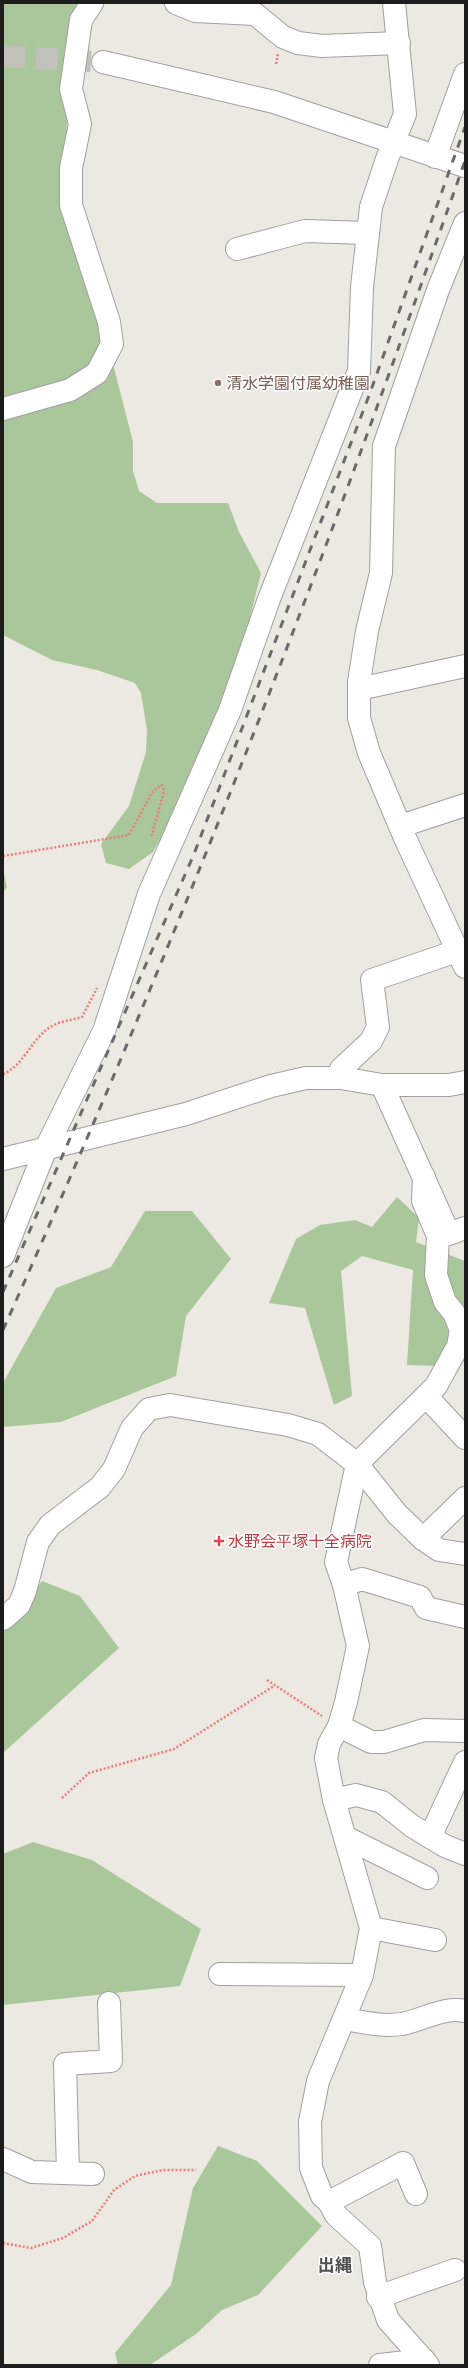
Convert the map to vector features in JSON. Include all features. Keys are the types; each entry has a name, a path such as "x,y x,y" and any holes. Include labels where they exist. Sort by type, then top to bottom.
{"street":[{"path":"3,409 70,390 97,373 112,344 109,322 71,206 72,168 80,124 71,89 81,20 92,3"},
{"path":"176,3 195,11 257,9 283,37 298,43 322,46 399,43"},
{"path":"3,1256 46,1148 104,1031 149,894 230,710 270,599 359,371 362,287 371,207 394,142 406,114 394,3"},
{"path":"103,62 274,102 465,166"},
{"path":"435,157 465,74"},
{"path":"341,1078 341,1069 371,1041 378,1027 372,980 461,959 369,753 360,718 359,689 367,631 381,573 384,446 438,290 465,222"},
{"path":"237,249 304,230 368,233"},
{"path":"359,689 465,666"},
{"path":"401,826 465,804"},
{"path":"3,1159 186,1114 271,1086 306,1078 341,1078 382,1085 449,1086 465,1082"},
{"path":"382,1085 449,1234 465,1228"},
{"path":"424,1177 423,1201 438,1236 436,1275 446,1302 454,1313 461,1330 458,1346 436,1386 357,1464 336,1562 344,1585 358,1646 339,1726 329,1744 326,1758 334,1800 347,1838 371,1928 362,1975 318,2081 310,2122 311,2168 322,2196 329,2202 336,2215 370,2246 378,2296 388,2320 426,2363"},
{"path":"426,1396 465,1438"},
{"path":"3,1619 19,1604 25,1591 38,1542 50,1525 100,1487 114,1469 132,1428 149,1409 170,1405 288,1425 318,1434 357,1464 397,1514 423,1539 439,1550 465,1554"},
{"path":"423,1539 465,1498"},
{"path":"344,1585 362,1579 420,1597 426,1608 465,1617"},
{"path":"339,1726 370,1742 384,1742 424,1730 465,1731"},
{"path":"430,1837 465,1762"},
{"path":"334,1800 356,1795 382,1802 412,1826 430,1837 465,1854"},
{"path":"347,1838 427,1878"},
{"path":"371,1928 435,1940"},
{"path":"220,1974 362,1975"},
{"path":"68,2173 65,2064 111,2061 109,2003"},
{"path":"344,2019 376,2025 402,2024 456,2009 465,2011"},
{"path":"3,2159 32,2172 92,2174"},
{"path":"329,2202 403,2163 416,2194"},
{"path":"378,2296 455,2270"},
{"path":"380,2365 426,2363"}],"path":[{"path":"3,856 128,835 153,791 162,785 164,791 151,839"},
{"path":"3,1074 10,1071 37,1039 52,1026 82,1017 100,982"},
{"path":"267,1680 274,1686 339,1726"},
{"path":"62,1798 89,1773 174,1749 274,1686"},
{"path":"3,2243 31,2248 63,2238 92,2220 114,2190 135,2176 163,2170 196,2170"}],"green space":[{"path":"3,3 80,3 69,24 65,204 103,325 133,442 133,471 139,491 157,503 228,503 239,532 261,573 235,678 182,800 153,852 129,869 106,863 101,844 129,806 146,752 147,731 141,693 135,683 97,670 52,660 3,635"},
{"path":"3,869 7,887 3,893"},
{"path":"397,1197 419,1218 416,1242 465,1261 465,1361 439,1366 407,1365 413,1270 362,1256 341,1271 352,1396 334,1405 305,1308 269,1303 296,1239 320,1225 355,1220 372,1227"},
{"path":"145,1211 192,1211 231,1259 186,1316 176,1376 61,1422 3,1427 3,1383 56,1288 111,1267"},
{"path":"42,1581 80,1596 119,1648 3,1753 3,1632 11,1625"},
{"path":"33,1842 92,1860 201,1929 180,1986 3,2005 3,1854"},
{"path":"218,2146 257,2161 322,2226 258,2295 222,2310 196,2334 150,2365 118,2365 115,2353 171,2285 193,2188"}],"tunnel":[{"path":"3,56 103,62"}],"railway":[{"path":"3,1292 194,854 370,393 465,127"},
{"path":"3,1330 80,1155 191,891 262,713 340,509 465,161"}],"place":[{"name":"清水学園付属幼稚園","path":"218,383"},
{"name":"水野会平塚十全病院","path":"219,1541"}],"district":[{"name":"出縄","path":"335,2265"}]}
